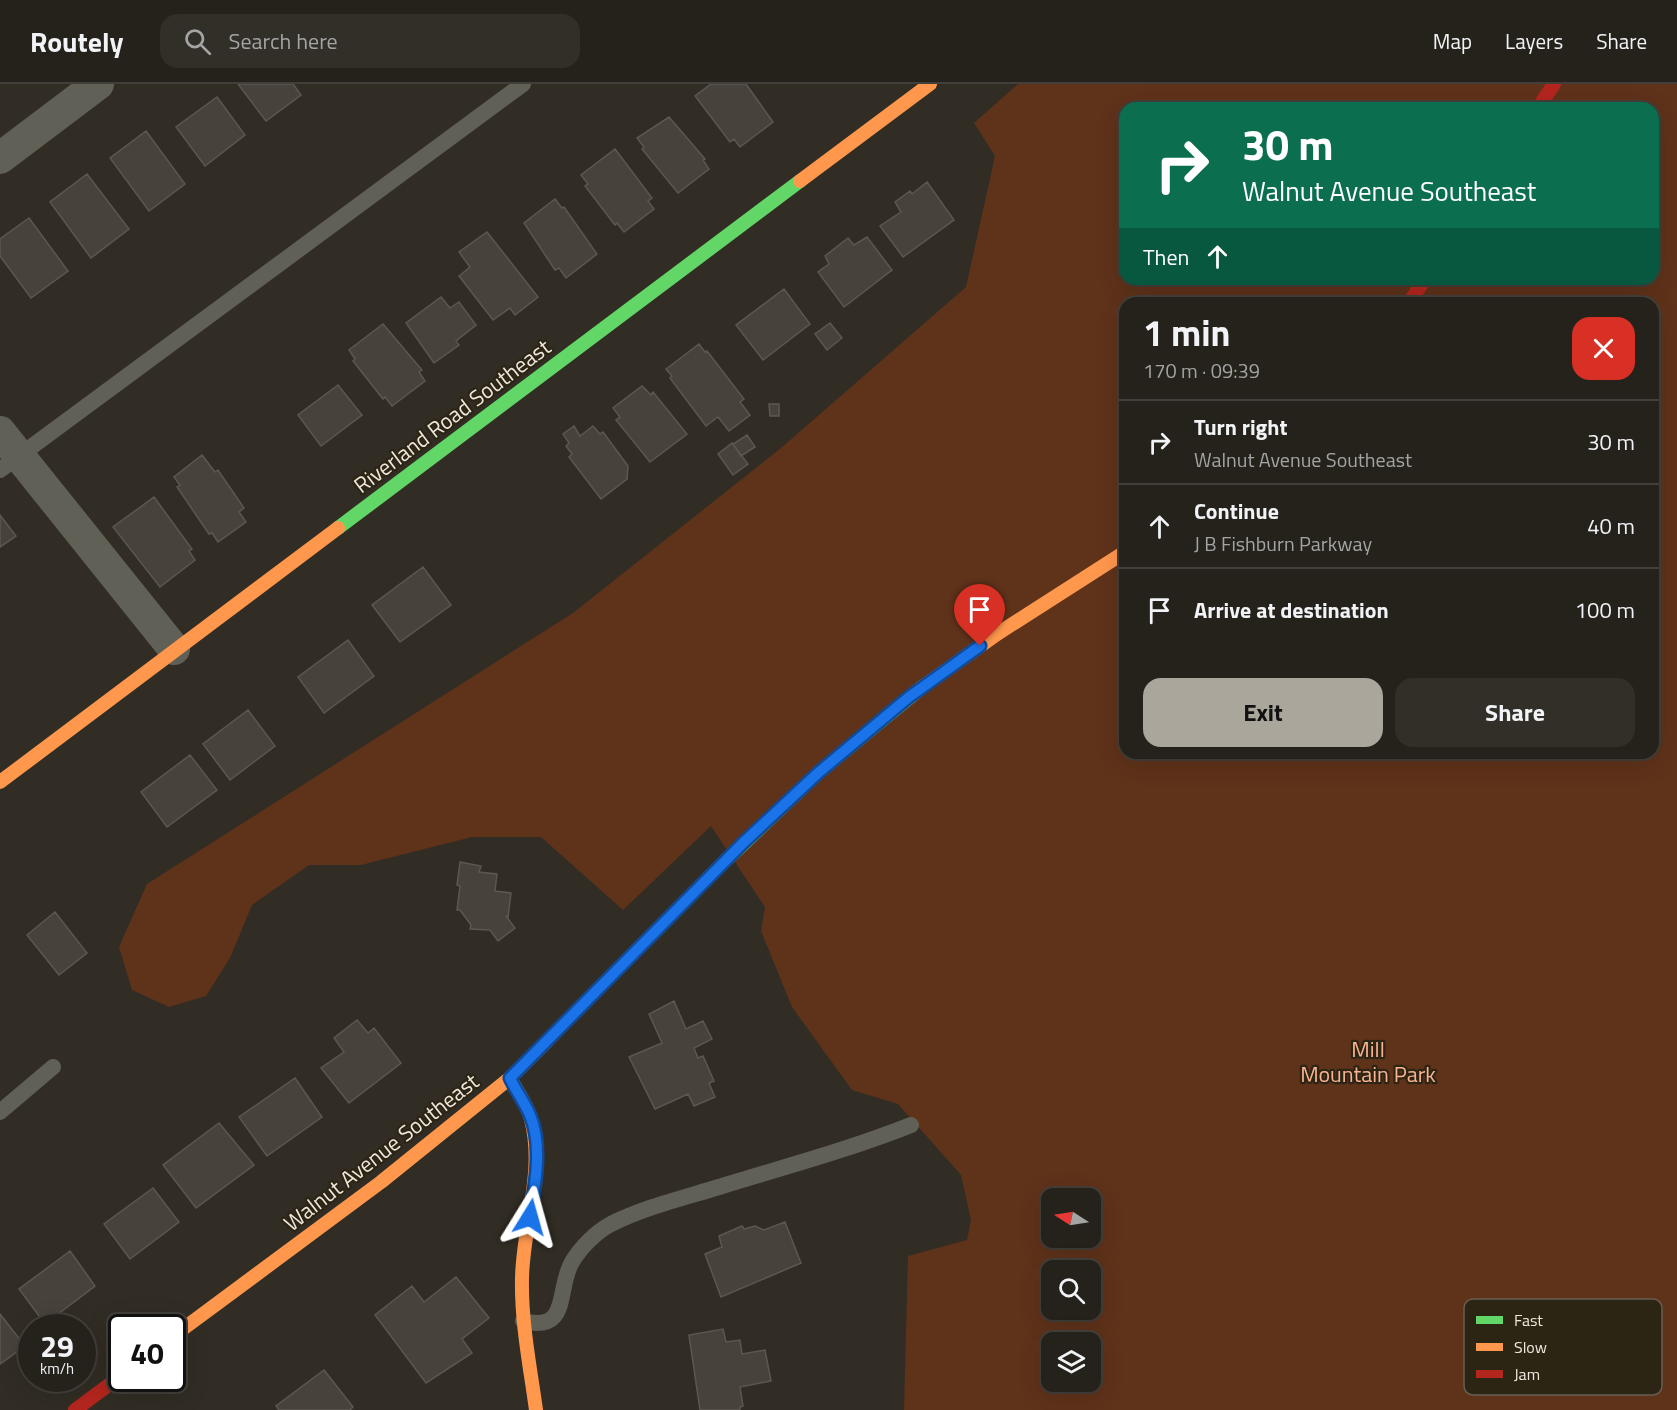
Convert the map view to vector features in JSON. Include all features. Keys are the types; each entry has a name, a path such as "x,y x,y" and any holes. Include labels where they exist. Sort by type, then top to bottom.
{"street":[{"path":"0,159 98,84"},
{"name":"Riverland Road Southeast","path":"0,782 930,84"},
{"path":"1542,102 1554,84"},
{"path":"0,432 9,463 174,650"},
{"name":"Walnut Avenue Southeast","path":"186,1327 381,1182 510,1078 751,835 818,773 909,697 997,634 1119,556"},
{"path":"510,1078 530,1116 536,1141 536,1178 522,1275 523,1321 536,1410"},
{"path":"75,1410 108,1385"}],"lane":[{"path":"9,463 523,84"},
{"path":"0,1112 52,1067"},
{"path":"523,1321 536,1324 550,1321 558,1313 571,1263 587,1242 609,1225 659,1204 868,1142 911,1125"}],"green space":[{"name":"Mill Mountain Park","path":"1018,84 1677,84 1677,1410 904,1410 908,1256 967,1240 971,1220 961,1175 898,1104 852,1090 792,1007 761,931 765,907 711,826 623,910 541,837 472,837 361,865 309,865 252,905 230,958 206,996 169,1007 132,990 119,947 147,884 573,613 781,448 966,287 995,156 974,123"}],"building":[{"path":"238,84 293,84 301,95 266,121"},
{"path":"711,84 746,84 773,122 740,147 734,139 730,142 695,96"},
{"path":"217,97 245,135 205,166 176,127"},
{"path":"669,117 705,159 703,160 709,169 678,193 642,149 644,147 637,138"},
{"path":"146,131 185,184 149,211 110,158"},
{"path":"615,149 652,198 648,201 654,209 624,232 617,223 615,225 585,186 588,184 581,175"},
{"path":"87,174 129,229 91,258 50,202"},
{"path":"927,182 954,220 903,257 880,226 901,212 895,202 910,191 912,194"},
{"path":"555,199 562,208 564,207 597,254 566,278 559,268 555,270 524,223"},
{"path":"29,218 68,271 31,298 0,256 0,239"},
{"path":"487,232 538,297 515,315 510,308 493,320 459,276 470,267 459,252"},
{"path":"867,237 892,270 844,307 818,272 829,264 825,256 848,238 854,245"},
{"path":"784,289 810,324 763,360 736,325"},
{"path":"441,297 450,308 459,302 476,325 456,341 459,345 434,363 406,323"},
{"path":"830,323 842,338 827,350 815,334"},
{"path":"383,324 422,370 419,372 425,381 392,406 385,397 383,399 353,361 355,359 349,350"},
{"path":"699,344 744,399 740,402 750,415 729,431 718,417 706,426 670,378 672,376 666,369"},
{"path":"338,385 362,415 321,446 298,415"},
{"path":"642,386 651,395 653,392 687,434 650,462 616,420 620,417 613,408"},
{"path":"769,404 779,404 779,416 770,416"},
{"path":"574,426 580,436 593,426 600,434 603,432 628,466 627,479 601,499 569,457 572,454 566,446 569,443 563,434"},
{"path":"747,435 755,447 741,456 733,444"},
{"path":"732,443 748,464 733,475 718,454"},
{"path":"202,455 215,472 218,470 244,508 239,512 246,522 218,542 212,533 209,534 177,487 180,485 174,477"},
{"path":"154,497 192,549 189,551 195,560 160,587 113,527"},
{"path":"0,515 16,536 0,547"},
{"path":"423,567 451,605 400,642 372,605"},
{"path":"348,640 374,676 324,713 298,677"},
{"path":"248,710 275,746 230,780 203,744"},
{"path":"190,755 217,790 167,827 141,792"},
{"path":"460,862 481,866 479,872 497,874 495,891 511,893 508,917 506,916 515,928 498,941 490,930 470,929 471,925 460,910 457,910"},
{"path":"55,912 87,953 59,975 27,935"},
{"path":"674,1001 686,1029 703,1021 712,1039 694,1048 698,1058 703,1056 714,1081 709,1083 715,1097 694,1106 688,1094 655,1109 629,1057 662,1043 649,1014"},
{"path":"357,1020 368,1033 374,1028 401,1063 349,1103 321,1068 344,1052 334,1038"},
{"path":"295,1078 322,1117 267,1156 239,1117"},
{"path":"219,1123 254,1165 196,1208 163,1165"},
{"path":"153,1188 179,1222 130,1259 104,1224"},
{"path":"785,1222 801,1263 721,1297 705,1254 722,1247 719,1236 742,1226 744,1229 755,1226 764,1230"},
{"path":"70,1251 95,1286 58,1314 38,1314 19,1289"},
{"path":"456,1277 489,1318 462,1339 472,1353 426,1383 375,1315 412,1286 424,1302"},
{"path":"0,1314 18,1337 18,1351 0,1364"},
{"path":"723,1329 726,1342 740,1340 742,1354 765,1350 771,1381 740,1387 743,1406 740,1410 700,1410 689,1335"},
{"path":"324,1370 353,1407 350,1410 279,1410 276,1406"}],"traffic: fast":[{"path":"338,528 800,181"},
{"path":"719,867 818,773 921,688"}],"traffic: slow":[{"path":"800,181 930,84"},
{"path":"0,782 338,528"},
{"path":"921,688 997,634 1119,556"},
{"path":"186,1327 381,1182 510,1078 547,1041"},
{"path":"510,1078 529,1113 535,1139 535,1179 523,1258 522,1294 526,1344 536,1410"}],"traffic: jam":[{"path":"1542,102 1554,84"},
{"path":"1413,297 1421,285"},
{"path":"547,1041 719,867"},
{"path":"75,1410 108,1385"}],"route":[{"path":"530,1217 536,1178 536,1141 530,1116 510,1078 743,843 818,773 909,697 980,646"}]}
